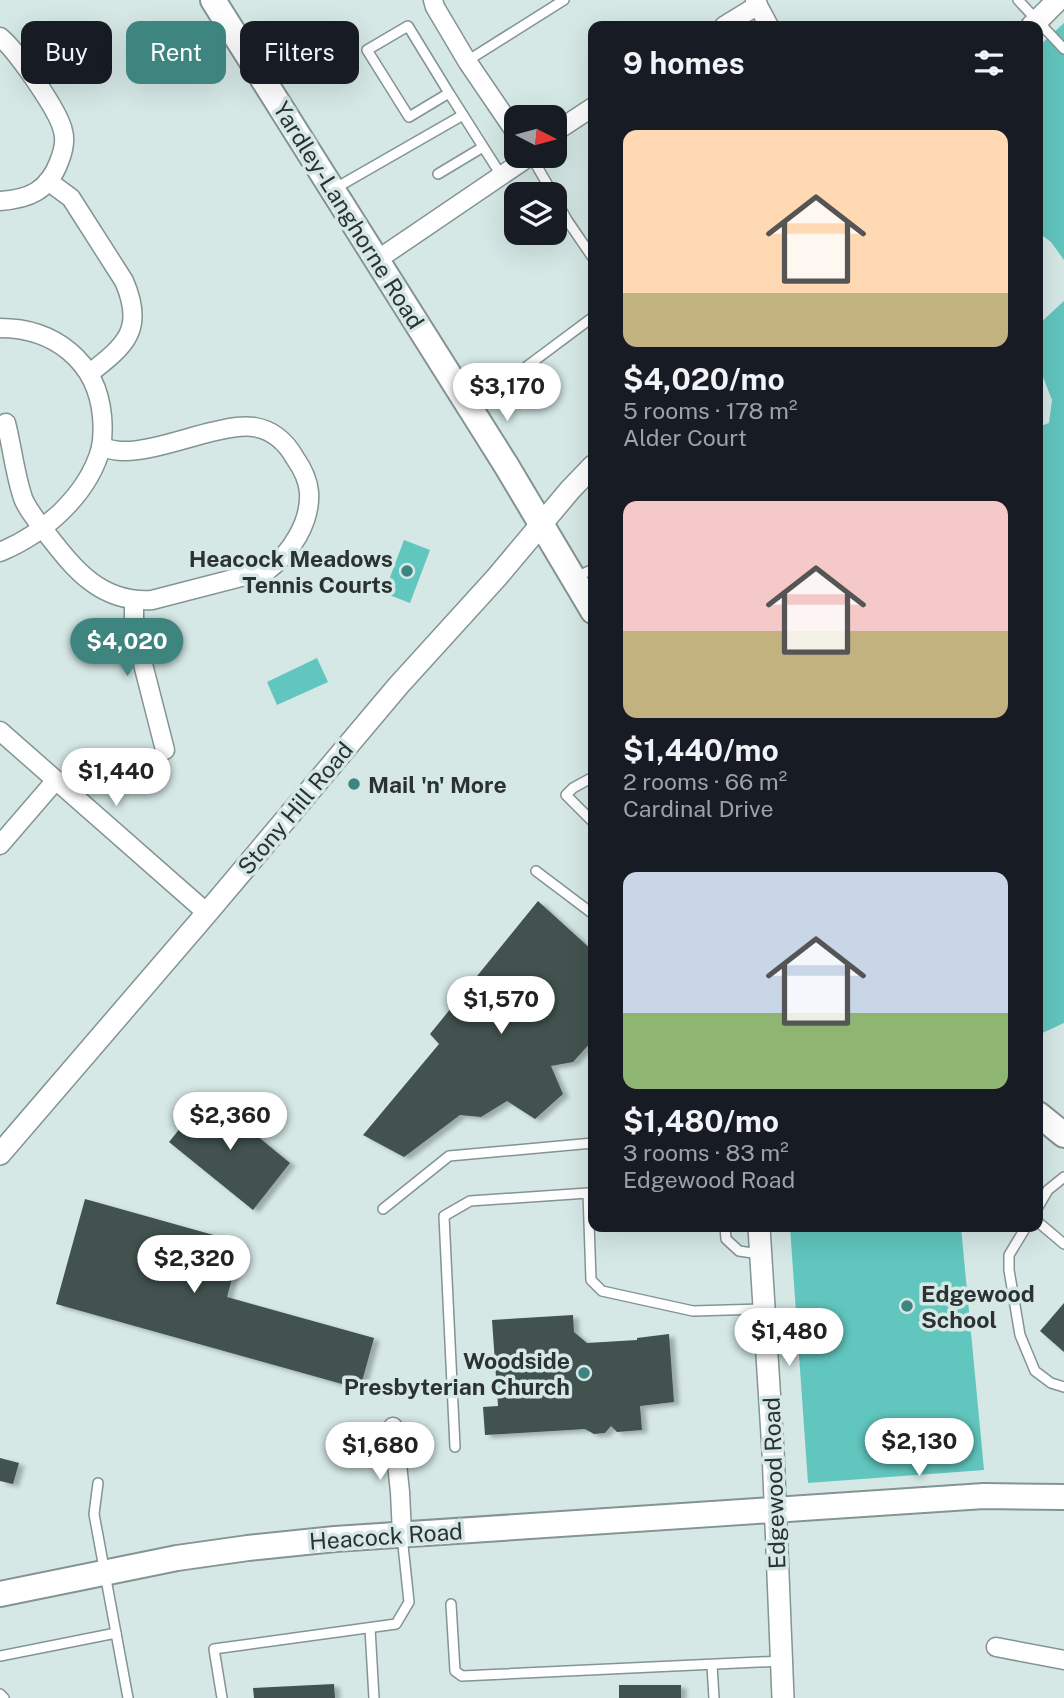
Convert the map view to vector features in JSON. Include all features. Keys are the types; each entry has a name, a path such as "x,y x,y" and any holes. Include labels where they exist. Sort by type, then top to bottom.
{"main road":[{"name":"Yardley-Langhorne Road","path":"213,0 542,523 584,573"},
{"path":"1043,1118 1064,1135"},
{"name":"Heacock Road","path":"0,1594 177,1558 335,1539 984,1496 1064,1497"}],"street":[{"path":"433,0 467,61 504,115"},
{"path":"1037,21 1058,0"},
{"path":"731,21 756,3 766,21"},
{"path":"0,37 22,61 56,113 64,139 56,169 40,190 19,198 0,201"},
{"path":"567,124 588,110"},
{"path":"377,260 512,168"},
{"path":"48,181 71,198 124,281 130,295 133,310 131,326 122,346 90,373"},
{"path":"0,328 20,329 50,339 81,362 90,373 98,393 103,430 95,463 80,491 68,506 19,544 0,551"},
{"path":"6,423 23,500 70,564 98,588 118,596 134,600 152,600 268,570 280,561 297,537 304,521 309,504 305,476 290,449 269,431 255,427 232,427 137,451 101,447"},
{"name":"Stony Hill Road","path":"0,1154 342,751 588,471"},
{"path":"134,600 134,629 165,750"},
{"path":"0,731 207,913"},
{"path":"0,845 56,780"},
{"name":"Edgewood Road","path":"759,1232 773,1451 783,1698"},
{"path":"393,1427 402,1534"},
{"path":"996,1647 1064,1660"}],"lane":[{"path":"467,61 564,0"},
{"path":"1018,0 1034,21"},
{"path":"449,93 409,117 367,50 408,26 501,175"},
{"path":"1043,30 1064,49"},
{"path":"333,190 463,115"},
{"path":"439,174 483,147"},
{"path":"567,220 588,249"},
{"path":"471,408 588,321"},
{"path":"588,780 566,795 588,817"},
{"path":"536,871 588,910"},
{"path":"383,1209 449,1156 588,1143"},
{"path":"1043,1198 1048,1189 1064,1177"},
{"path":"455,1447 444,1216 470,1201 588,1192"},
{"path":"1043,1226 1064,1244"},
{"path":"591,1232 592,1280 602,1291 693,1311 764,1308"},
{"path":"725,1232 726,1239 739,1251 760,1254"},
{"path":"1023,1232 1009,1255 1020,1335 1035,1371 1051,1383 1064,1387"},
{"path":"98,1483 94,1514 128,1698"},
{"path":"222,1698 214,1649 396,1624 409,1602 402,1534"},
{"path":"452,1604 455,1671 462,1676 781,1661"},
{"path":"370,1628 374,1698"},
{"path":"0,1656 116,1633"},
{"path":"712,1665 714,1698"},
{"path":"0,1694 4,1698"}],"shaded area":[{"path":"1064,23 1064,260 1043,236 1043,42"},
{"path":"1064,301 1064,1023 1043,1033 1043,425 1049,423 1052,400 1043,377 1043,320"},
{"name":"Heacock Meadows Tennis Courts","path":"404,540 430,550 410,603 384,593"},
{"name":"Heacock Meadows Tennis Courts","path":"317,658 328,682 277,705 267,682"},
{"path":"790,1232 961,1232 984,1470 808,1483"}],"building":[{"path":"538,901 588,946 588,1046 573,1062 551,1066 563,1094 535,1119 507,1101 481,1117 460,1115 404,1157 363,1135 439,1044 430,1034"},
{"path":"207,1095 290,1163 253,1210 169,1142"},
{"path":"85,1199 242,1243 227,1297 374,1338 360,1389 56,1304"},
{"path":"1064,1303 1064,1352 1040,1331"},
{"name":"Woodside Presbyterian Church","path":"573,1315 574,1332 587,1343 637,1340 669,1334 674,1402 640,1406 642,1430 617,1432 611,1426 605,1433 594,1434 585,1429 485,1435 483,1407 498,1406 492,1320"},
{"path":"0,1458 19,1463 13,1484 0,1481"},
{"path":"334,1684 335,1698 254,1698 253,1688"},
{"path":"619,1685 681,1685 681,1698 619,1698"}],"place":[{"name":"Heacock Meadows Tennis Courts","path":"407,571"},
{"name":"Mail 'n' More","path":"354,784"},
{"name":"Edgewood School","path":"907,1306"},
{"name":"Woodside Presbyterian Church","path":"584,1373"}]}
